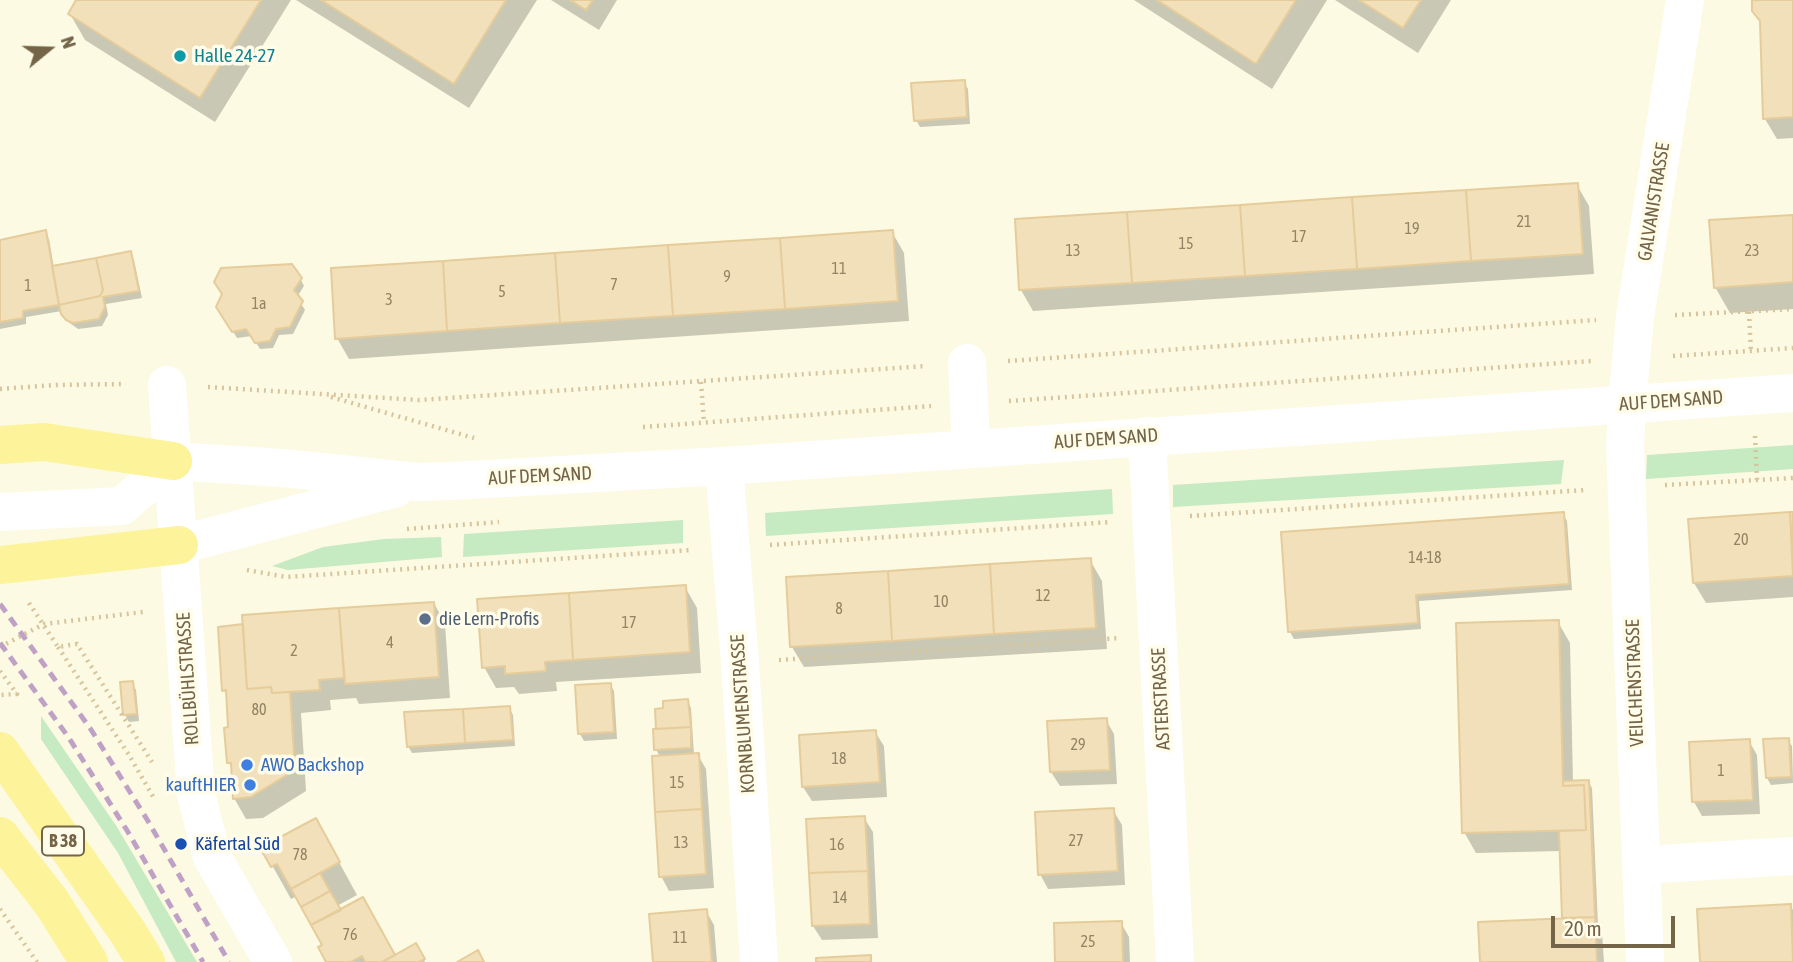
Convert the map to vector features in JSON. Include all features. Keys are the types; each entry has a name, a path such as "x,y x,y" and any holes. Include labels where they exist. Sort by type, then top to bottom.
{"main road":[{"name":"AUF DEM SAND","path":"0,445 44,442 173,461"},
{"name":"AUF DEM SAND","path":"0,565 179,545"},
{"name":"B 38","path":"0,751 146,962"},
{"name":"B 38","path":"0,836 52,903 89,962"}],"street":[{"name":"GALVANISTRASSE","path":"1627,404 1635,317 1685,0"},
{"path":"967,363 971,448"},
{"name":"ROLLBÜHLSTRASSE","path":"167,385 196,794 212,857 273,962"},
{"name":"AUF DEM SAND","path":"173,461 283,468 418,482 724,466 1793,393"},
{"name":"VEILCHENSTRASSE","path":"1627,404 1627,487 1645,962"},
{"name":"ASTERSTRASSE","path":"1147,436 1175,962"},
{"path":"0,512 122,506 173,461"},
{"name":"KORNBLUMENSTRASSE","path":"724,466 759,962"},
{"name":"AUF DEM SAND","path":"179,545 418,482"},
{"path":"1642,865 1793,856"}],"path":[{"path":"0,389 56,385 167,385 419,400 1635,317 1793,309"},
{"path":"637,427 1793,348"},
{"path":"320,393 479,439"},
{"path":"243,569 286,577 1793,478"},
{"path":"0,647 44,624 148,611 183,595"},
{"path":"44,624 58,647 77,644 153,764"},
{"path":"740,663 1158,635"},
{"path":"0,671 17,694 0,695"},
{"path":"0,909 37,962"}],"green space":[{"path":"1793,445 1793,469 1646,479 1647,455"},
{"path":"1564,460 1561,484 1173,507 1173,485"},
{"path":"1112,489 1113,514 766,536 765,513"},
{"path":"683,520 683,543 463,557 464,534"},
{"path":"441,537 442,557 288,570 272,566 323,547 384,539"},
{"path":"41,716 117,827 197,962 176,962 118,853 41,739"}],"building":[{"name":"Halle 24-27","path":"76,0 261,0 200,98 68,14"},
{"path":"321,0 506,0 454,84"},
{"path":"570,0 593,0 586,10"},
{"path":"1157,0 1296,0 1256,64"},
{"path":"1359,0 1421,0 1403,28"},
{"path":"1752,0 1793,0 1793,117 1763,119 1760,21 1752,11"},
{"path":"965,80 967,117 914,121 911,83"},
{"path":"1578,183 1583,254 1471,261 1466,190"},
{"path":"1466,190 1471,261 1357,269 1352,197"},
{"path":"1352,197 1357,269 1245,276 1240,205"},
{"path":"1240,205 1245,276 1132,283 1127,212"},
{"path":"1127,212 1132,283 1019,290 1015,219"},
{"path":"1793,215 1793,282 1714,288 1709,220"},
{"path":"46,230 59,305 23,311 23,318 0,322 0,240"},
{"path":"893,230 898,301 785,309 780,238"},
{"path":"780,238 785,309 673,316 668,245"},
{"path":"668,245 673,316 560,323 555,253"},
{"path":"131,251 139,291 103,297 105,307 99,319 73,323 66,320 59,305 100,296 103,290 96,258"},
{"path":"555,253 560,323 447,331 443,261"},
{"path":"96,258 103,290 100,296 59,305 52,266"},
{"path":"443,261 447,331 335,339 331,268"},
{"path":"292,264 302,278 294,290 303,301 290,327 276,329 270,341 255,343 246,329 232,332 216,307 222,294 214,282 221,268"},
{"path":"1564,512 1569,584 1416,595 1418,623 1288,632 1281,532"},
{"path":"1790,512 1793,576 1693,583 1688,519"},
{"path":"1790,512 1793,512 1793,561"},
{"path":"1091,558 1096,628 994,634 990,564"},
{"path":"990,564 994,634 892,641 888,571"},
{"path":"888,571 892,641 790,647 786,577"},
{"path":"686,585 690,652 573,660 569,593"},
{"path":"569,593 573,660 545,662 546,671 505,674 505,666 482,668 477,599"},
{"path":"434,602 439,677 345,684 339,608"},
{"path":"339,608 344,678 319,680 320,690 272,693 271,687 247,689 242,615"},
{"path":"1559,620 1563,786 1584,785 1586,830 1462,833 1456,623"},
{"path":"243,624 247,689 271,687 272,693 290,692 295,770 251,797 233,799 231,763 227,763 224,728 228,727 226,690 222,691 218,627"},
{"path":"133,681 137,714 123,715 120,682"},
{"path":"611,683 614,732 578,734 575,685"},
{"path":"688,699 691,727 656,729 655,709 663,708 663,701"},
{"path":"510,706 513,740 465,743 463,709"},
{"path":"463,709 465,743 407,747 404,712"},
{"path":"1107,718 1110,770 1050,772 1047,721"},
{"path":"691,727 691,748 654,750 653,729"},
{"path":"876,730 880,782 802,787 799,735"},
{"path":"1789,738 1791,777 1766,778 1763,739"},
{"path":"1750,739 1753,800 1692,802 1689,742"},
{"path":"699,753 702,809 655,812 652,756"},
{"path":"1589,780 1595,917 1562,918 1559,831 1586,830 1584,785 1563,786 1563,781"},
{"path":"1114,808 1118,871 1038,875 1035,812"},
{"path":"702,809 706,874 659,877 655,812"},
{"path":"865,816 868,871 809,873 806,819"},
{"path":"316,818 340,862 291,889 277,864 271,867 260,848"},
{"path":"868,871 870,924 812,926 809,873"},
{"path":"320,873 330,891 301,907 291,889"},
{"path":"330,891 341,910 311,925 301,907"},
{"path":"363,897 395,955 382,962 365,962 362,956 351,962 326,962 318,947 322,945 311,925"},
{"path":"1791,904 1793,962 1700,962 1697,909"},
{"path":"707,909 712,962 653,962 649,914"},
{"path":"1595,917 1597,962 1480,962 1478,922"},
{"path":"1122,921 1123,962 1055,962 1054,923"},
{"path":"416,943 425,959 419,962 387,962 386,960"},
{"path":"478,950 484,962 457,962"},
{"path":"871,955 871,962 816,962 816,958"}],"railway":[{"path":"0,604 90,728 148,821 229,962"},
{"path":"0,643 69,738 128,832 203,962"}],"place":[{"name":"Halle 24-27","path":"180,56"},
{"name":"die Lern-Profis","path":"425,619"},
{"name":"AWO Backshop","path":"247,765"},
{"name":"kauftHIER","path":"250,785"},
{"name":"Käfertal Süd","path":"181,844"}]}
